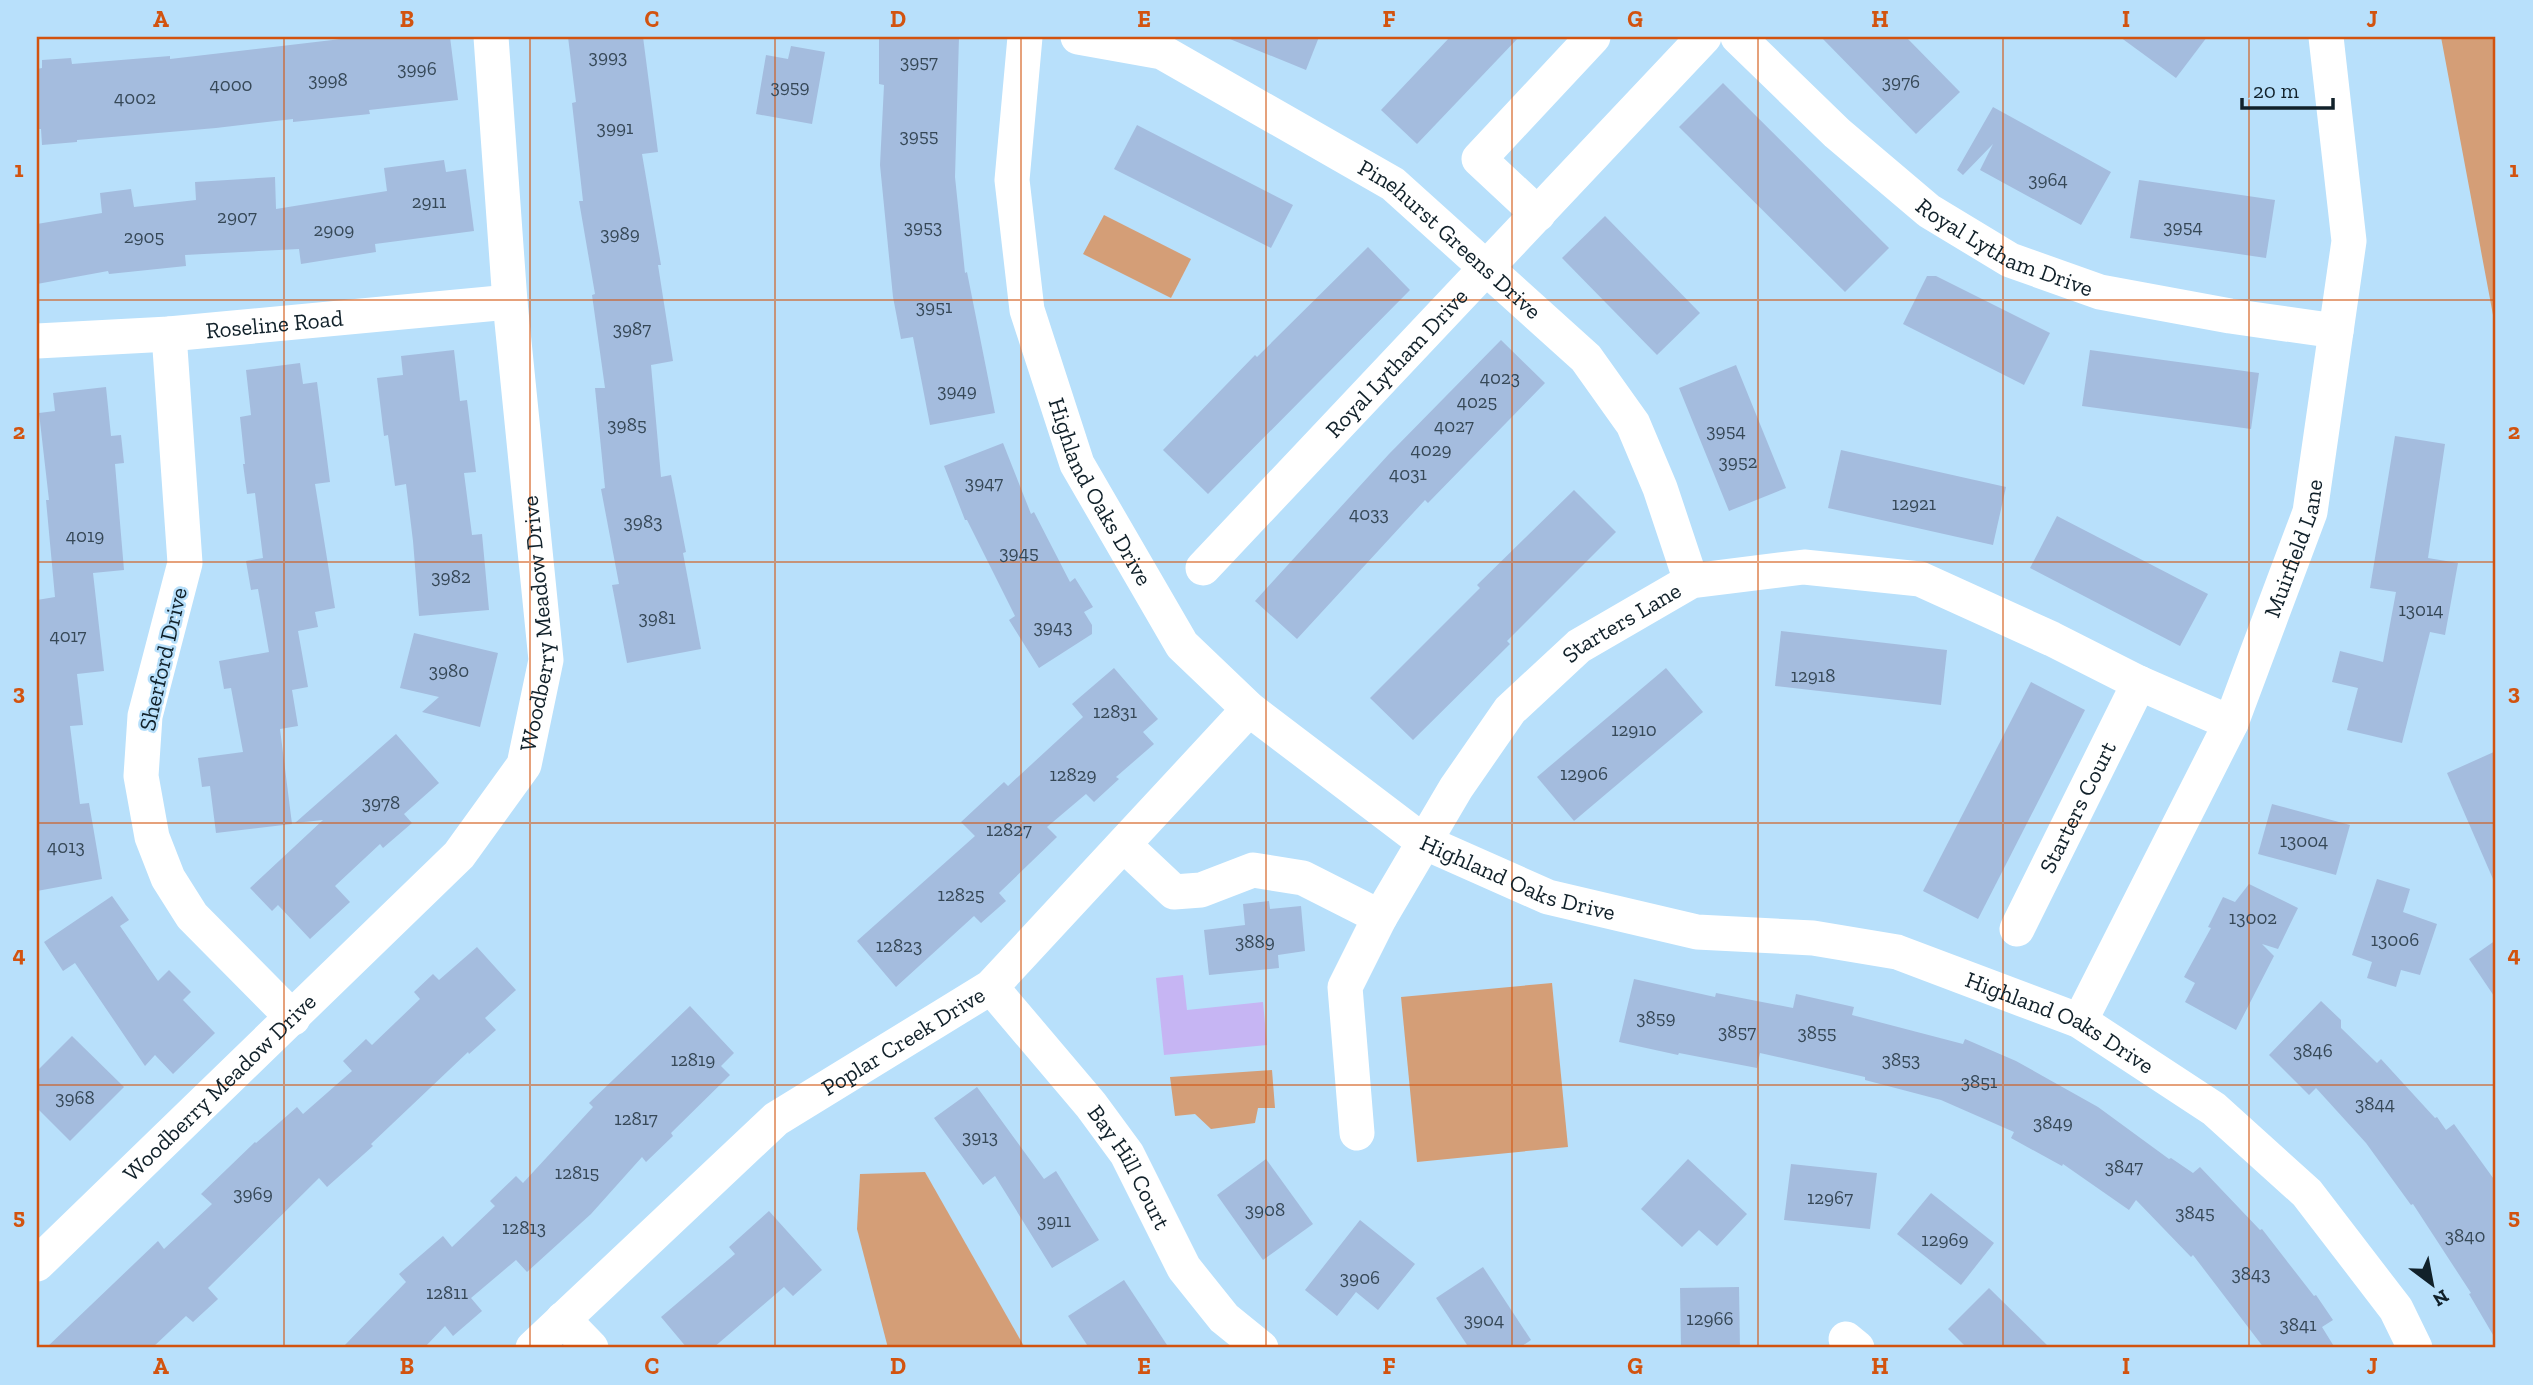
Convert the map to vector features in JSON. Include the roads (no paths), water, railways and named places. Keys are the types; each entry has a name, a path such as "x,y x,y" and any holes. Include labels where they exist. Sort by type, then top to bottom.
{"street":[{"name":"Woodberry Meadow Drive","path":"37,1264 459,855 524,765 546,660 510,302 491,37"},
{"name":"Highland Oaks Drive","path":"1025,37 1012,180 1027,310 1077,464 1182,645 1249,709 1424,842 1548,897 1697,932 1812,938 1897,952 2080,1021 2214,1109 2307,1193 2396,1310 2416,1348"},
{"name":"Pinehurst Greens Drive","path":"1078,37 1165,44 1393,184 1586,358 1633,424 1660,488 1691,581"},
{"path":"1538,214 1479,159 1593,37"},
{"name":"Royal Lytham Drive","path":"1203,568 1704,37"},
{"name":"Royal Lytham Drive","path":"1738,37 1837,133 1928,211 2010,260 2100,292 2230,316 2336,331"},
{"name":"Muirfield Lane","path":"2080,1021 2231,723 2310,512 2348,241 2326,37"},
{"name":"Roseline Road","path":"37,341 169,334 510,302"},
{"name":"Sherford Drive","path":"169,334 185,563 145,716 141,776 143,789 152,837 160,858 168,878 192,916 293,1017"},
{"name":"Starters Lane","path":"1357,1133 1345,987 1380,917 1456,788 1510,710 1579,646 1691,581 1804,567 1920,579 2052,639 2139,683 2231,723"},
{"name":"Starters Court","path":"2017,929 2139,683"},
{"name":"Poplar Creek Drive","path":"533,1348 776,1119 991,986 1249,709"},
{"path":"1124,845 1174,892 1201,890 1253,870 1303,878 1380,917"},
{"name":"Bay Hill Court","path":"991,986 1091,1105 1127,1154 1184,1268 1224,1318 1261,1348"},
{"path":"563,1319 591,1348"}]}
